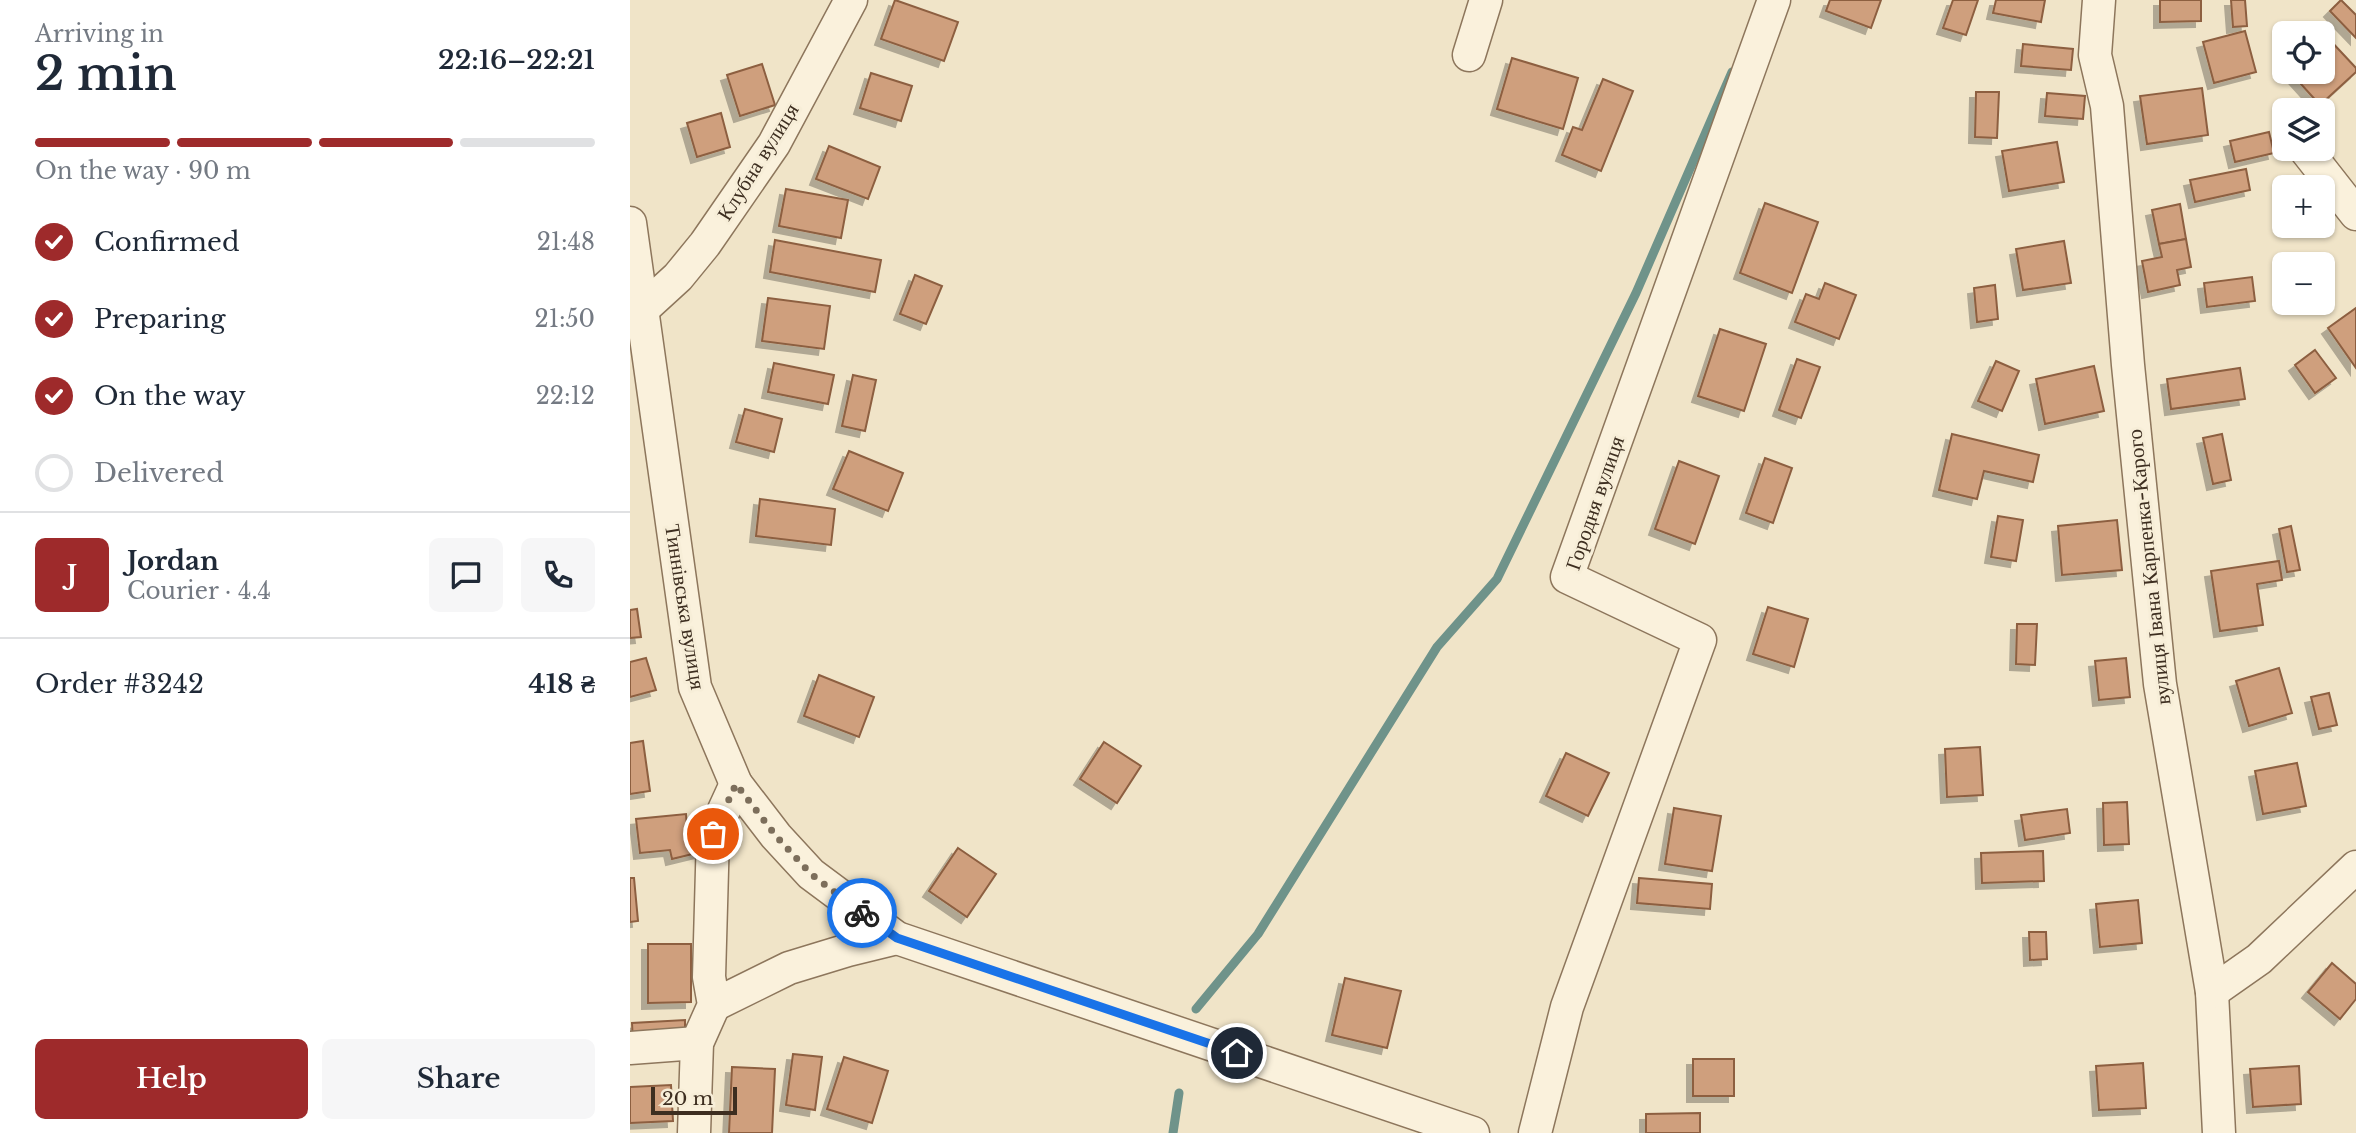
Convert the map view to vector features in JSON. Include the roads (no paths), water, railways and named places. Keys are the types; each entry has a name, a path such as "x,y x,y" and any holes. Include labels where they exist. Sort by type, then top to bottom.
{"street":[{"name":"Клубна вулиця","path":"643,309 678,277 705,244 774,144 851,0"},
{"path":"1469,55 1486,0"},
{"name":"Городня вулиця","path":"1535,1133 1567,1007 1700,640 1567,577 1774,0"},
{"name":"вулиця Івана Карпенка-Карого","path":"2099,0 2095,55 2107,106 2128,365 2160,684 2212,992 2219,1133"},
{"path":"2314,161 2356,214"},
{"name":"Тиннівська вулиця","path":"630,223 695,687 736,784 776,836 811,874 897,938 1473,1133"},
{"path":"694,1133 697,1043 714,1005 709,977 713,834 736,784"},
{"path":"2212,992 2259,959 2356,867"},
{"path":"714,1005 789,968 897,938"},
{"path":"630,1048 697,1043"}],"waterway":[{"path":"1196,1009 1258,934 1437,647 1497,579 1636,293 1732,72"},
{"path":"1173,1133 1179,1093"}]}
